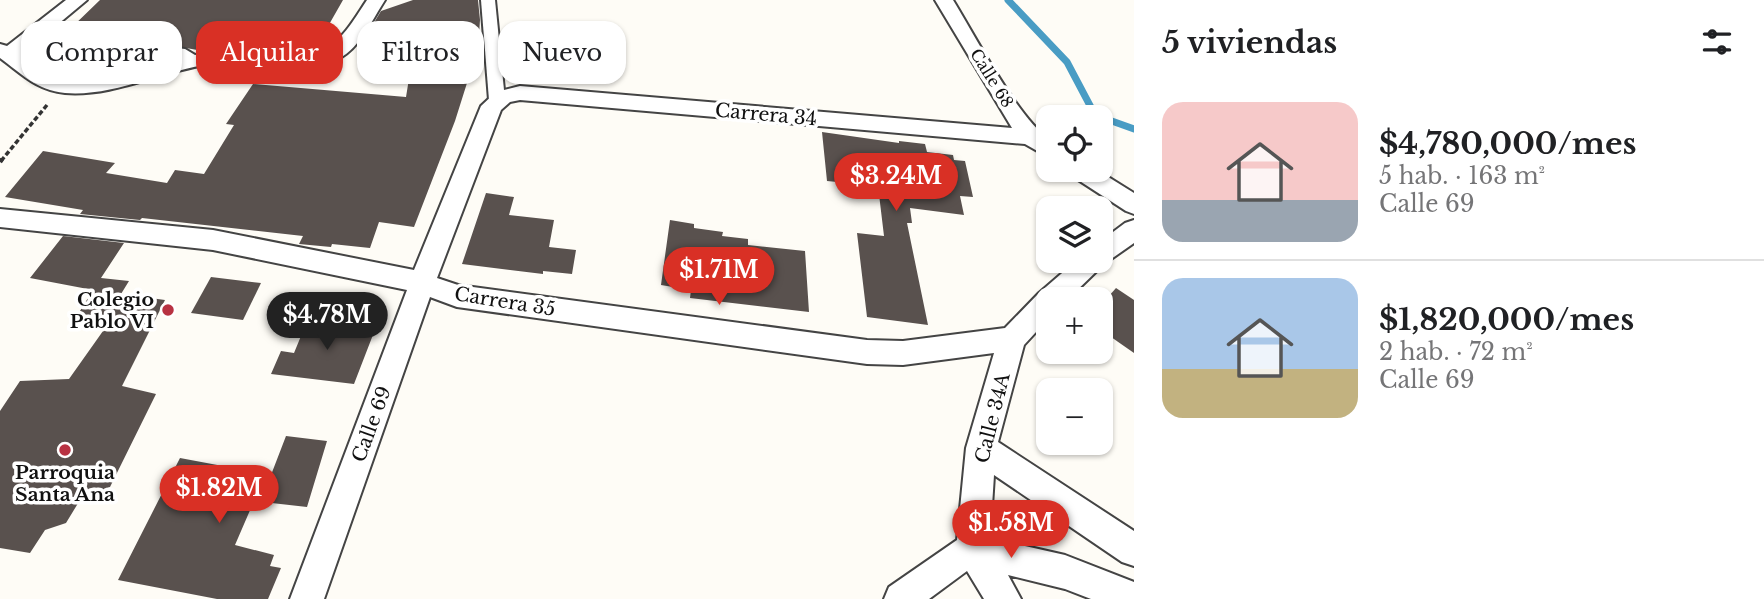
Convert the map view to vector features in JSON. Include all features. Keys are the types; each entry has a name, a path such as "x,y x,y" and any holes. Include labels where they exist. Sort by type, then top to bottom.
{"street":[{"path":"78,0 5,52 32,76 47,83 64,86 97,83 196,61"},
{"path":"343,43 376,0"},
{"path":"488,0 500,99"},
{"name":"Calle 68","path":"944,0 990,78 1030,137 1036,141"},
{"name":"Carrera 34","path":"500,99 520,93 1030,137"},
{"name":"Calle 69","path":"307,599 422,283 492,106 500,99"},
{"path":"1099,182 1134,205"},
{"name":"Carrera 35","path":"0,218 213,240 375,271 422,283 457,296 867,352 903,354 1012,339"},
{"path":"1113,246 1134,230"},
{"name":"Calle 34A","path":"1064,287 1079,273"},
{"name":"Calle 34A","path":"973,550 981,448 1012,339 1036,314"},
{"path":"981,448 1134,550"},
{"path":"973,550 1004,599"},
{"path":"901,599 960,556 973,550 1065,572 1134,599"}],"path":[{"path":"0,162 64,86"}],"building":[{"path":"100,0 343,0 331,21 196,21 196,50 182,47 182,21 78,21"},
{"path":"413,0 478,0 480,21 375,21 381,11"},
{"path":"253,84 406,97 408,84 467,84 414,227 379,222 370,248 299,244 303,236 142,218 140,220 80,214 83,210 5,197 43,151 115,163 106,173 167,183 175,170 204,174 234,125 226,124"},
{"path":"822,132 925,144 927,152 953,155 954,160 965,161 973,197 960,196 964,215 910,208 912,223 907,223 928,325 867,317 857,233 884,236 878,186 827,181"},
{"path":"486,193 514,197 509,215 554,220 549,247 576,250 572,274 543,271 543,274 462,264"},
{"path":"670,220 694,224 694,228 723,232 722,236 748,239 748,245 805,251 809,312 690,298 691,290 661,285"},
{"name":"Parroquia Santa Ana","path":"63,236 124,243 101,278 129,281 121,294 165,300 122,386 156,394 110,487 80,500 66,523 45,530 30,553 0,548 0,411 20,381 69,379 103,331 70,327 98,282 93,290 30,278"},
{"path":"211,277 261,283 243,320 191,313"},
{"path":"1116,288 1134,300 1134,353 1113,338 1113,291"},
{"path":"308,319 376,327 354,384 271,374 281,351 294,353"},
{"path":"286,436 327,441 307,507 254,501 235,545 274,555 270,566 281,568 268,599 217,599 118,580 180,458 271,475"}],"waterway":[{"path":"1008,0 1067,62 1095,115 1134,129"}],"place":[{"name":"Colegio Pablo VI","path":"168,310"},
{"name":"Parroquia Santa Ana","path":"65,450"}]}
